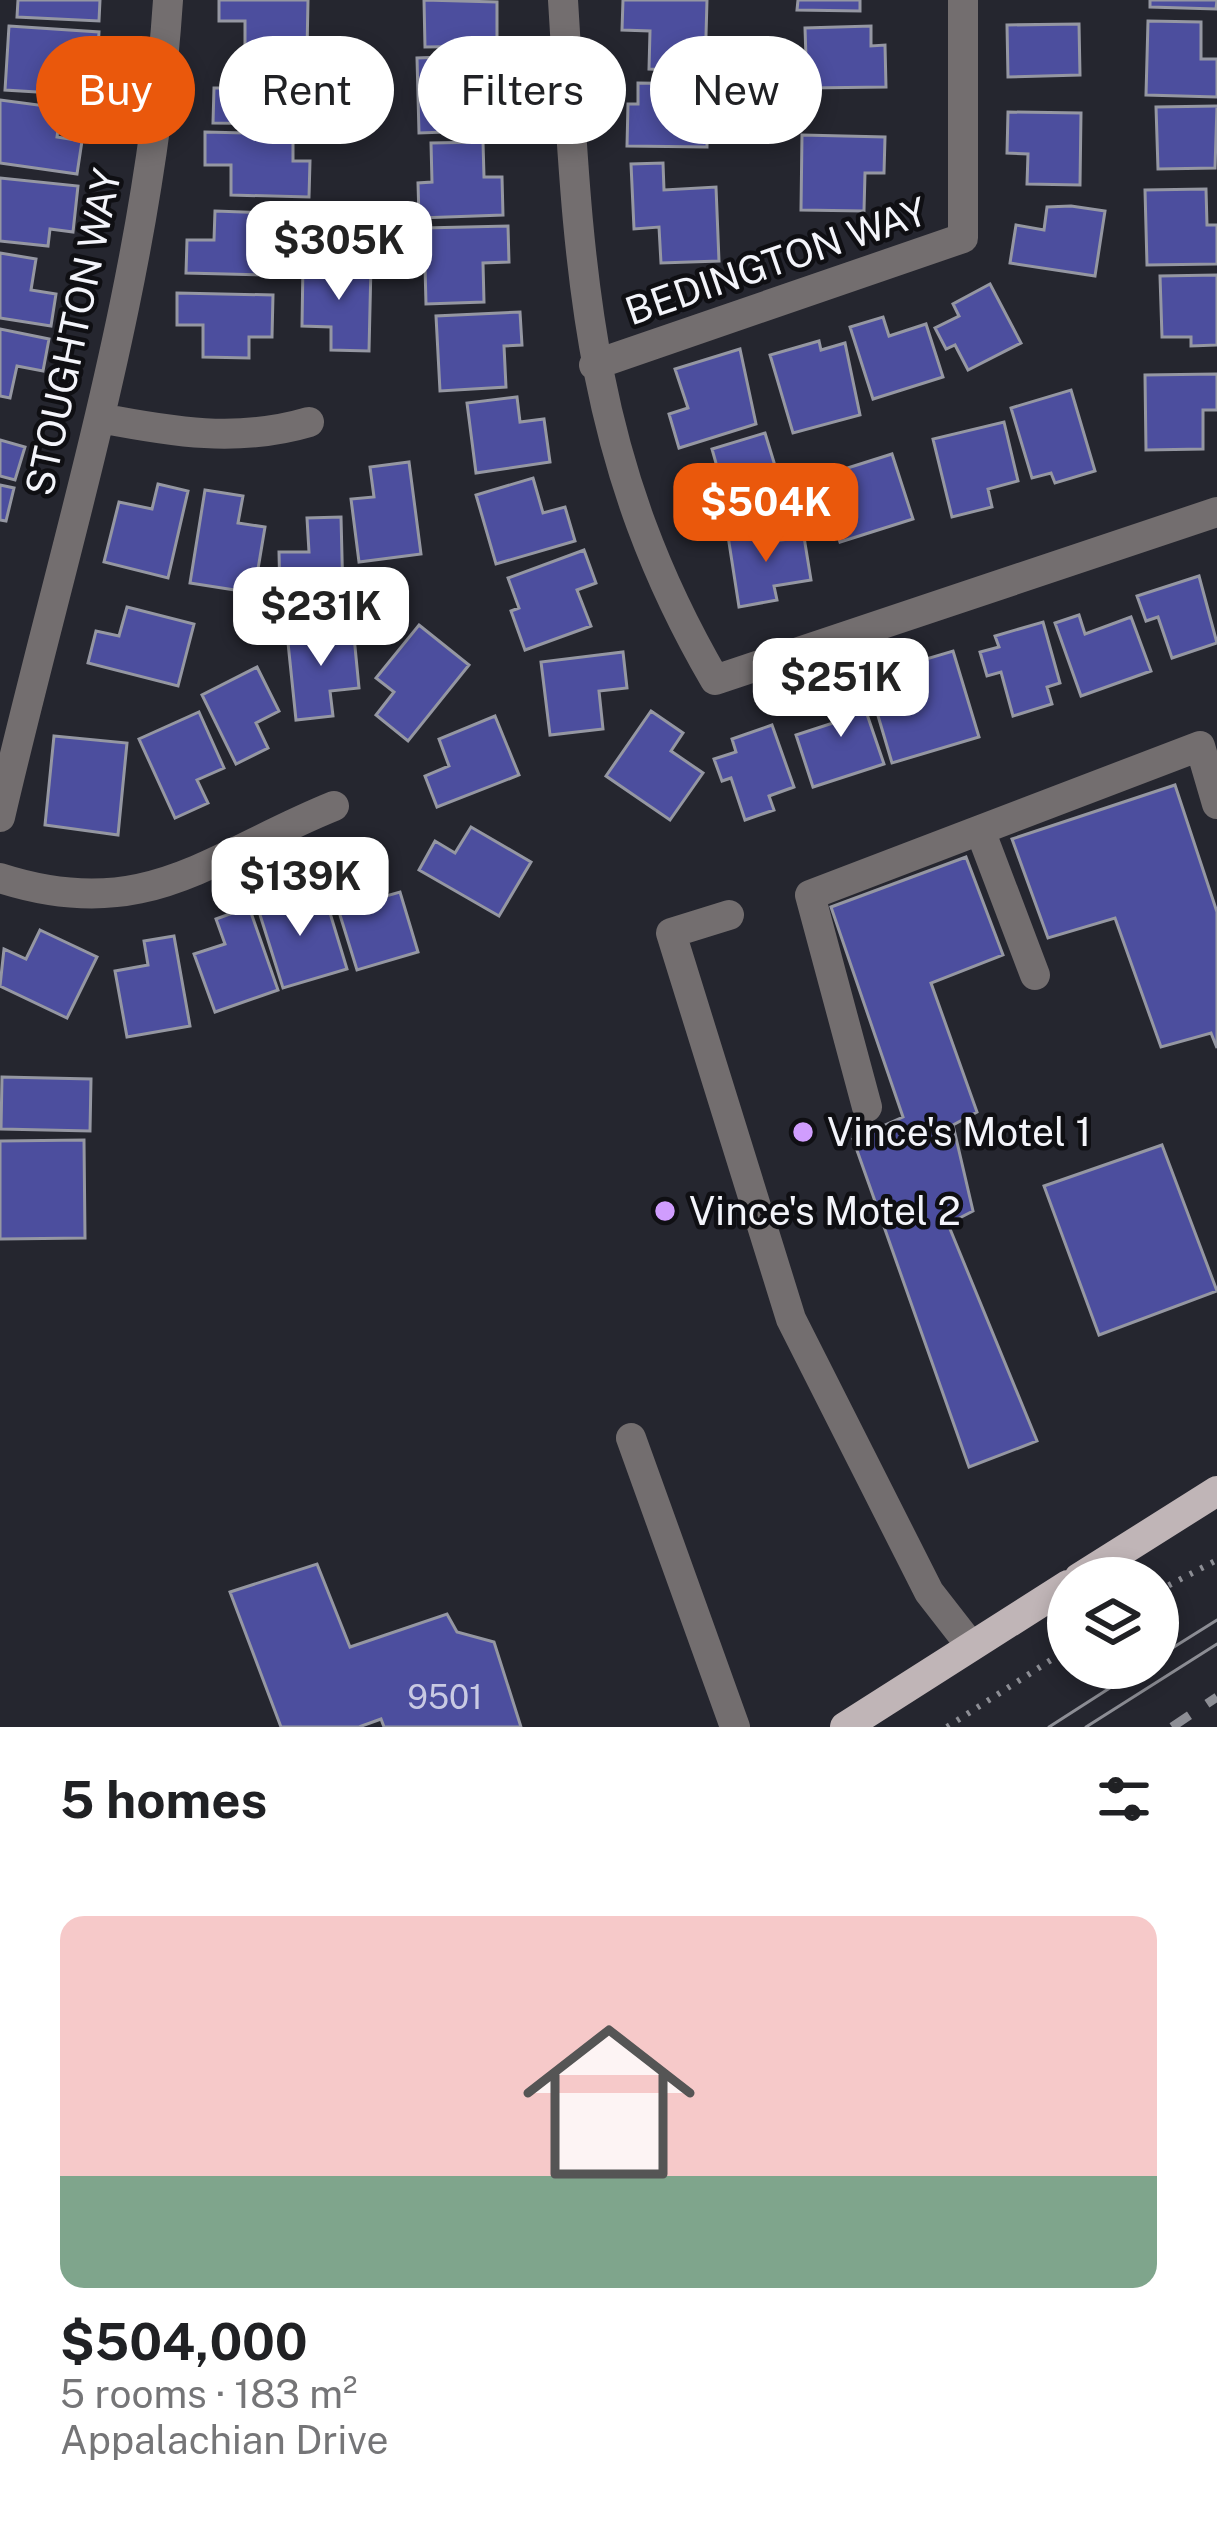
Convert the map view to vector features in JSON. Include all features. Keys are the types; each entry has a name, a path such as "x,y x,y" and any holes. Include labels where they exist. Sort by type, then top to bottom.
{"main road":[{"path":"1112,1557 1217,1491"},
{"path":"845,1727 1047,1598"}],"street":[{"name":"STOUGHTON WAY","path":"0,817 57,570 100,418 154,144 168,0"},
{"path":"562,0 580,268 594,365 635,512 715,680 1217,512"},
{"name":"BEDINGTON WAY","path":"594,365 963,238 963,0"},
{"path":"100,418 209,435 270,434 309,422"},
{"path":"867,1108 810,895 1200,746 1217,804"},
{"path":"0,878 56,891 132,891 205,871 334,806"},
{"path":"980,830 1035,975"},
{"path":"729,915 671,933 791,1319 929,1592 971,1646"},
{"path":"631,1438 735,1727"}],"path":[{"path":"1179,1580 1217,1560"},
{"path":"947,1727 1047,1663"}],"building":[{"path":"18,0 100,0 99,21 17,17"},
{"path":"219,0 308,0 307,36 245,36 245,21 219,21"},
{"path":"424,0 497,2 497,36 425,36"},
{"path":"623,0 707,0 706,36 650,36 650,69 649,69 650,31 622,30"},
{"path":"798,0 860,0 860,11 797,10"},
{"path":"1150,0 1217,0 1216,9 1150,7"},
{"path":"1148,21 1201,22 1201,59 1217,59 1217,97 1146,95"},
{"path":"1079,24 1080,75 1008,77 1007,25"},
{"path":"9,26 99,32 99,36 36,36 36,92 5,90"},
{"path":"871,26 871,46 885,45 886,87 822,88 822,36 805,36 805,28"},
{"path":"638,83 650,83 650,144 707,147 627,146 628,104 638,104"},
{"path":"214,88 219,88 219,123 213,123"},
{"path":"0,100 36,105 36,144 82,144 77,174 0,163"},
{"path":"1217,106 1215,168 1158,169 1156,107"},
{"path":"1008,112 1081,113 1080,185 1027,184 1028,154 1007,153"},
{"path":"205,132 219,132 219,144 293,144 293,161 310,161 309,197 231,195 231,165 205,165"},
{"path":"822,135 885,137 884,173 865,173 864,211 801,210 802,144 822,144"},
{"path":"431,144 483,144 484,177 502,177 503,215 419,218 418,183 432,182"},
{"path":"663,163 664,190 716,187 719,261 661,263 659,227 634,229 631,164"},
{"path":"0,178 78,186 73,232 50,229 48,246 0,241"},
{"path":"1206,189 1207,225 1217,225 1217,264 1147,265 1145,190"},
{"path":"1047,207 1105,211 1095,276 1010,263 1016,225 1044,230"},
{"path":"215,211 268,213 267,275 186,273 187,240 214,240"},
{"path":"508,226 509,262 483,263 484,302 426,304 424,228"},
{"path":"0,253 36,259 31,290 56,294 51,326 0,318"},
{"path":"303,264 371,265 369,351 331,350 331,327 302,326"},
{"path":"1217,275 1217,345 1191,346 1191,337 1162,337 1160,276"},
{"path":"990,284 1021,343 968,370 955,345 946,349 935,328 959,316 953,304"},
{"path":"177,293 273,295 272,337 249,337 249,358 203,357 203,325 177,325"},
{"path":"520,312 522,345 504,346 506,387 440,391 436,316"},
{"path":"883,317 889,336 926,324 943,377 873,399 850,327"},
{"path":"0,329 49,339 43,371 17,366 10,398 0,396"},
{"path":"819,341 821,350 845,343 860,415 793,433 770,355"},
{"path":"740,349 756,424 679,448 669,414 688,408 675,369"},
{"path":"1217,374 1217,410 1203,410 1203,449 1146,450 1145,375"},
{"path":"1071,390 1095,471 1055,483 1051,473 1032,478 1011,408"},
{"path":"517,397 520,422 544,419 550,462 476,473 467,403"},
{"path":"1004,422 1018,481 988,489 992,507 952,517 933,439"},
{"path":"765,433 787,505 709,528 699,495 723,488 712,449"},
{"path":"0,440 25,447 15,480 0,476"},
{"path":"892,454 913,519 840,542 819,477"},
{"path":"409,462 421,554 359,562 351,499 374,497 370,467"},
{"path":"533,478 543,513 565,507 575,541 496,564 476,495"},
{"path":"158,484 188,491 168,578 104,562 119,502 152,509"},
{"path":"0,485 14,488 6,521 0,520"},
{"path":"205,490 243,496 238,523 265,527 254,593 190,583"},
{"path":"341,517 343,596 280,598 279,552 309,552 307,518"},
{"path":"779,528 781,540 804,537 811,580 774,586 777,600 739,607 728,536"},
{"path":"584,550 596,583 577,590 591,626 525,650 511,611 519,608 508,578"},
{"path":"1199,576 1217,643 1172,658 1158,617 1146,621 1137,596"},
{"path":"127,607 194,624 178,686 88,663 96,631 119,636"},
{"path":"1079,615 1085,634 1131,617 1151,671 1081,696 1055,623"},
{"path":"1043,622 1060,683 1047,687 1052,704 1013,716 1001,672 987,676 980,652 999,647 995,636"},
{"path":"419,625 469,665 408,741 376,715 394,692 376,678"},
{"path":"353,626 359,688 330,691 333,716 296,720 287,633"},
{"path":"953,651 979,737 892,763 876,709 915,697 906,665"},
{"path":"623,652 627,688 599,691 603,729 550,735 541,662"},
{"path":"257,667 279,711 256,723 268,748 236,764 202,695"},
{"path":"857,685 884,764 813,787 796,735 833,723 823,696"},
{"path":"651,711 683,733 671,751 703,773 670,820 606,776"},
{"path":"199,712 224,768 197,780 208,803 175,818 139,739"},
{"path":"495,716 519,775 437,807 425,776 449,766 439,739"},
{"path":"772,725 794,787 769,796 774,810 745,820 731,778 722,781 714,759 736,752 732,739"},
{"path":"54,736 127,743 118,835 45,825"},
{"path":"1175,785 1217,912 1217,1048 1211,1033 1161,1047 1115,918 1048,938 1012,839"},
{"path":"471,827 531,862 499,916 419,870 435,841 455,853"},
{"path":"966,857 1003,955 931,983 977,1112 953,1125 973,1211 948,1224 1037,1441 969,1467 853,1139 903,1117 831,907"},
{"path":"365,876 372,900 400,892 418,952 357,970 331,886"},
{"path":"288,889 295,912 327,903 347,969 283,988 255,899"},
{"path":"249,907 278,990 215,1012 194,954 225,944 216,919"},
{"path":"40,930 97,957 67,1018 0,986 4,949 26,959"},
{"path":"174,936 190,1026 127,1037 115,971 148,965 144,941"},
{"path":"2,1077 91,1079 90,1131 1,1129"},
{"path":"84,1140 85,1238 0,1239 0,1141"},
{"path":"1162,1145 1217,1291 1099,1335 1044,1186"},
{"path":"317,1564 350,1647 447,1614 457,1632 494,1642 521,1727 384,1727 381,1719 359,1727 281,1727 230,1592"}],"tram line":[{"path":"1179,1644 1217,1620"},
{"path":"1086,1727 1217,1644"},
{"path":"1049,1727 1108,1689"}],"railway":[{"path":"1172,1727 1217,1697"}],"place":[{"name":"Vince's Motel 1","path":"803,1132"},
{"name":"Vince's Motel 2","path":"665,1211"}]}
